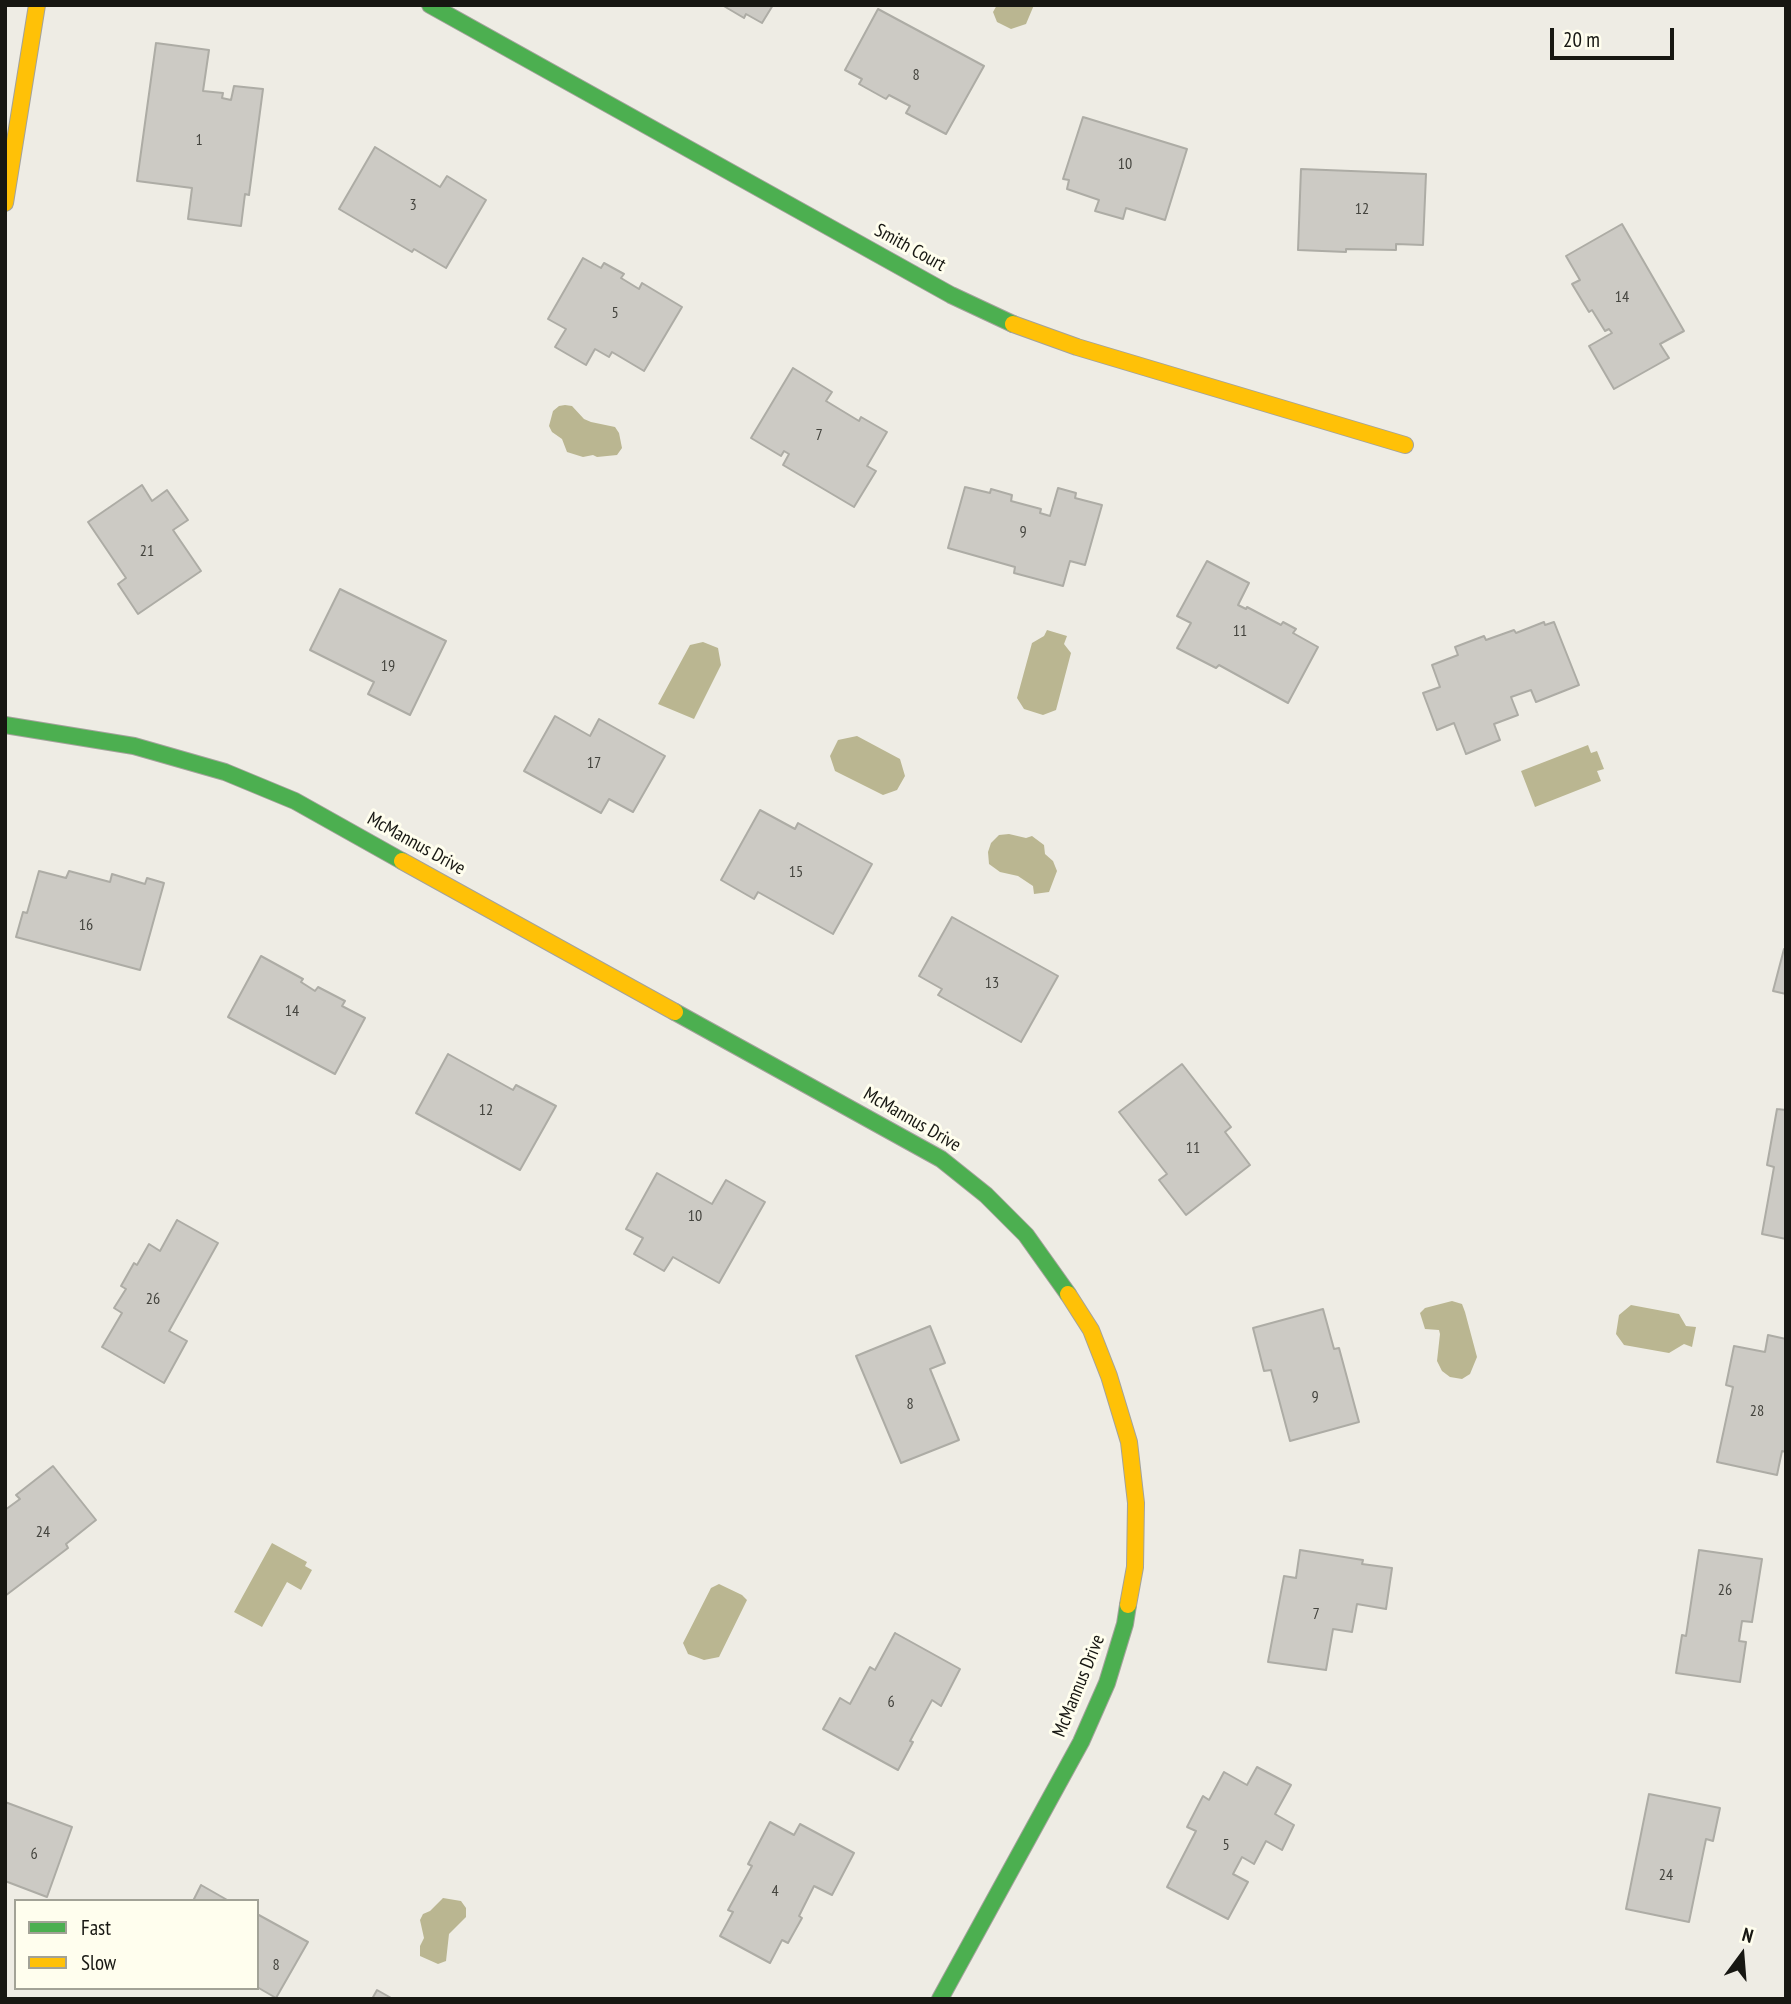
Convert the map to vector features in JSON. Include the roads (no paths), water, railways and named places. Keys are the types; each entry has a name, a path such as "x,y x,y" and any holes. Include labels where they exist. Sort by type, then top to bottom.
{"street":[{"path":"5,203 37,5"},
{"name":"Smith Court","path":"430,5 939,288 1011,323 1077,347 1405,445"},
{"name":"McMannus Drive","path":"5,725 134,746 225,772 295,801 941,1159 986,1195 1026,1235 1046,1262 1091,1330 1110,1376 1129,1442 1136,1503 1135,1567 1125,1624 1107,1683 1081,1742 940,1999"}]}
